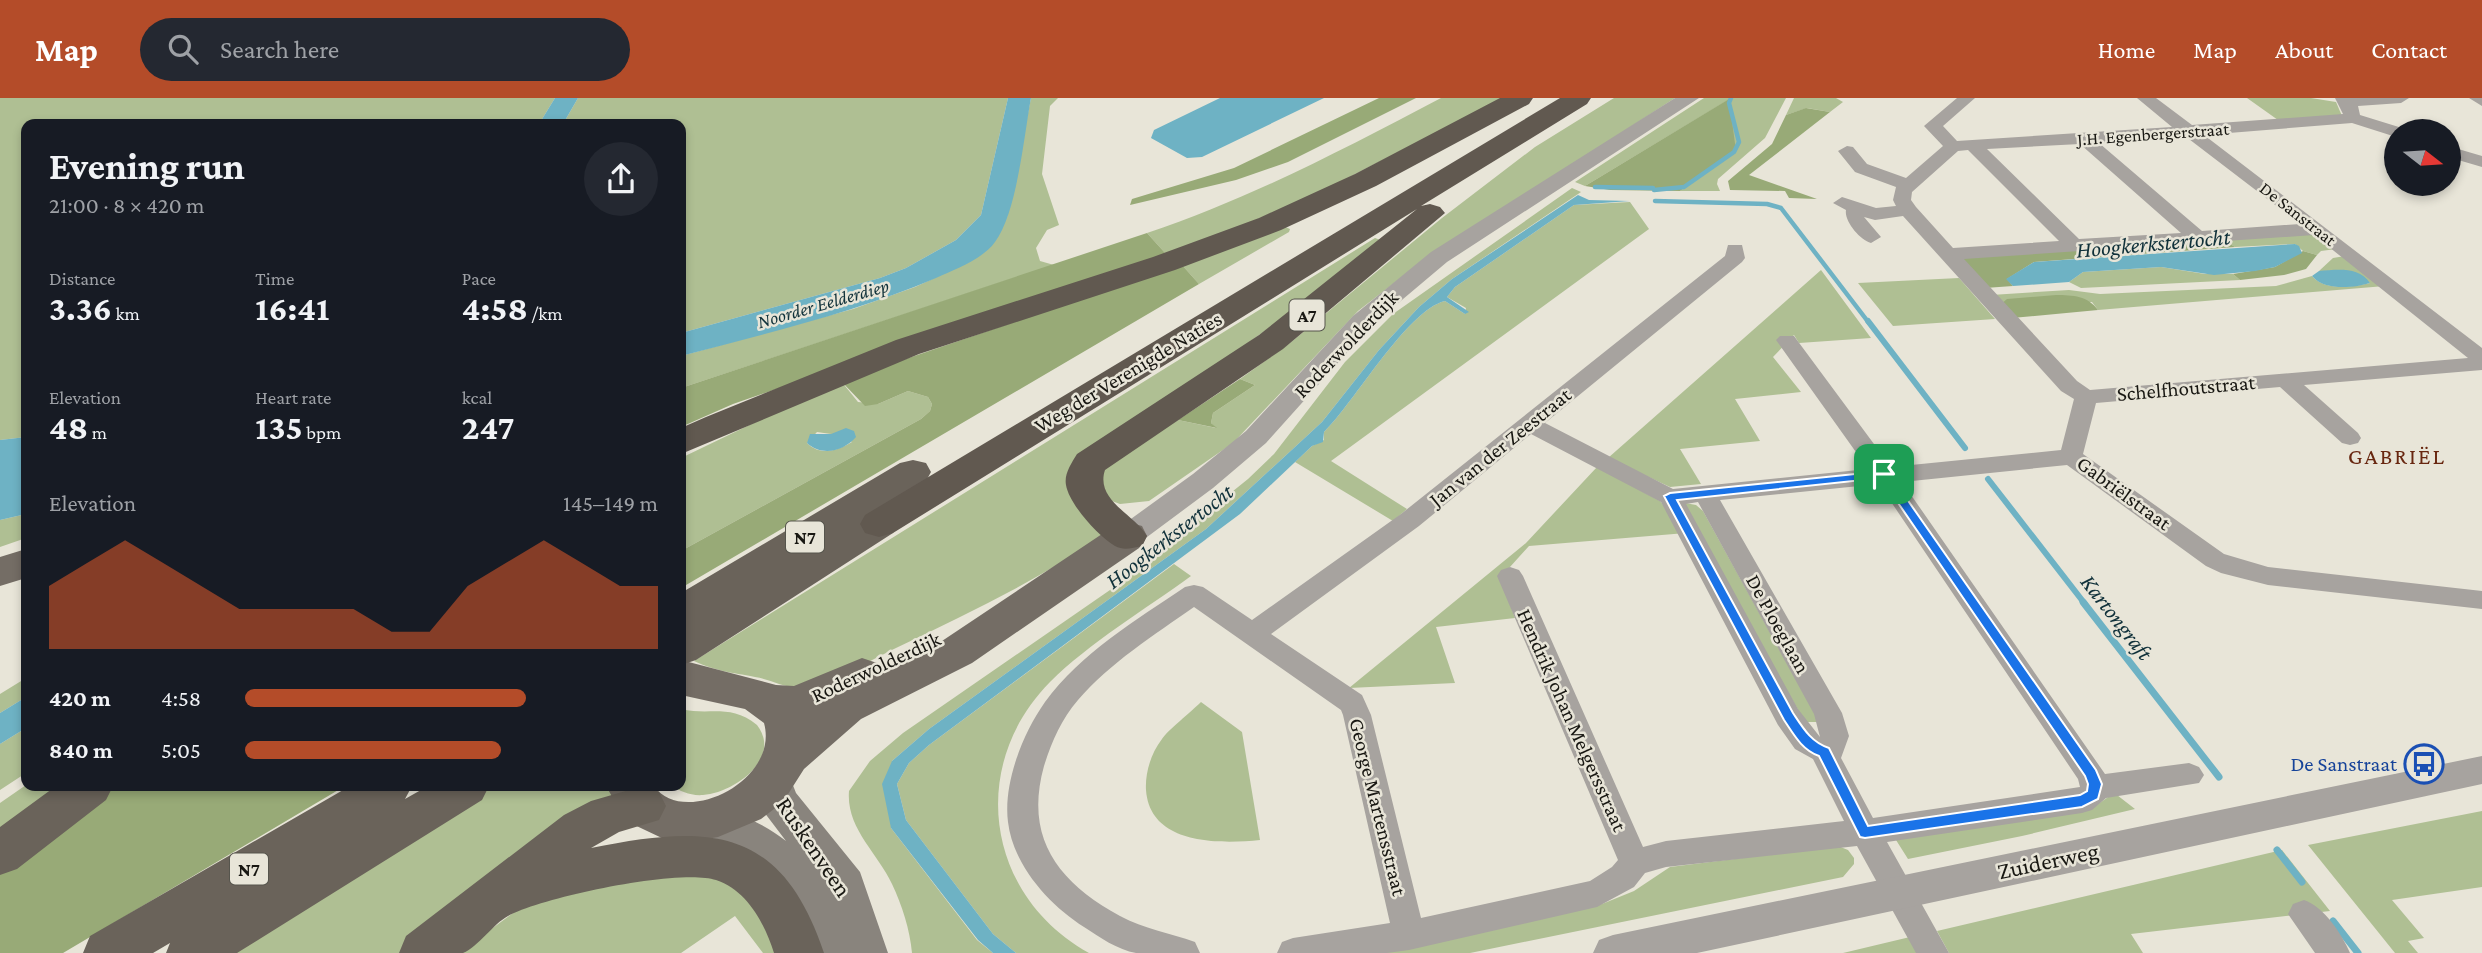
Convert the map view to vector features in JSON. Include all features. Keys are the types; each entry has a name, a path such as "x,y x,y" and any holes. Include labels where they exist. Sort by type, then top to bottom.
{"highway":[{"path":"686,440 768,403 934,337 1142,272 1272,224 1340,194 1520,98"},
{"name":"Weg der Verenigde Naties","path":"686,639 699,613 913,472 1539,98"},
{"name":"Weg der Verenigde Naties","path":"699,613 879,524 1578,98"},
{"name":"A7","path":"1128,536 1086,494 1083,481 1085,472 1096,458 1271,342 1338,290 1409,228 1588,98"},
{"path":"0,854 83,791"},
{"name":"N7","path":"108,953 381,791"},
{"name":"N7","path":"191,953 281,901 458,791"},
{"path":"424,953 587,825 636,796"},
{"path":"489,901 542,881 598,866 696,856 715,859 749,872 769,889 785,914 799,953"}],"main road":[{"name":"Roderwolderdijk","path":"698,821 724,816 742,808 758,797 780,769 846,707 957,652 1128,536"},
{"path":"0,556 21,550"},
{"path":"0,572 21,565"},
{"name":"Roderwolderdijk","path":"771,702 797,703 811,698 943,635 1018,610"},
{"path":"699,683 771,702 779,711 789,732 780,769"},
{"name":"Ruskenveen","path":"780,769 778,800 845,885 866,953"},
{"path":"636,796 671,819 698,821"},
{"name":"Ruskenveen","path":"698,821 743,835 779,861 806,891 820,926 825,953"}],"street":[{"name":"Roderwolderdijk","path":"1128,536 1231,459 1280,414 1363,321 1439,257 1689,98"},
{"path":"1967,98 1933,126 1953,146 1901,195 1908,210 2069,386 2086,397"},
{"name":"De Sanstraat","path":"2145,98 2318,229 2465,347 2482,357"},
{"name":"J.H. Egenbergerstraat","path":"1953,146 2190,132 2401,98"},
{"path":"2477,98 2482,101"},
{"path":"2348,106 2384,126"},
{"path":"2084,139 2196,236"},
{"path":"1973,145 2074,245"},
{"path":"1847,151 1861,168 1909,185"},
{"path":"2461,155 2482,162"},
{"path":"1871,237 1854,216 1850,206 1875,214 1908,210"},
{"path":"1949,254 2318,229"},
{"name":"Jan van der Zeestraat","path":"1253,633 1410,520 1735,258 1735,249"},
{"path":"1293,953 1409,935 1597,893 1623,877 1635,863 1666,854 1865,832 2082,801 2093,794 2095,784 2083,763 1884,474 1787,340"},
{"name":"Schelfhoutstraat","path":"2086,397 2482,363"},
{"name":"Schelfhoutstraat","path":"2285,380 2350,438"},
{"name":"Gabriëlstraat","path":"2086,397 2071,457 2216,560 2230,567 2268,576 2482,600"},
{"path":"1528,423 1670,496 2071,457"},
{"name":"De Ploeglaan","path":"1670,496 1788,717 1815,749 1824,752 1831,750 1835,744 1835,734 1828,713 1705,494"},
{"name":"Hendrik Johan Melgersstraat","path":"1510,576 1635,863"},
{"name":"George Martensstraat","path":"1184,953 1151,947 1107,927 1069,898 1040,866 1034,853 1024,827 1024,792 1025,780 1037,745 1054,711 1076,684 1132,638 1195,594 1352,703 1409,935"},
{"name":"De Ploeglaan","path":"1824,752 1933,953"},
{"name":"Zuiderweg","path":"1613,953 2482,770"},
{"path":"2095,784 2111,787 2189,775"},
{"path":"2304,914 2334,953"}],"green space":[{"path":"0,98 555,98 542,119 21,119 21,438 0,440"},
{"path":"578,98 1008,98 981,215 956,240 906,268 880,278 686,332 686,119 566,119"},
{"path":"1031,98 1058,98 1050,106 1042,174 1059,225 1047,230 1036,248 1040,261 1054,265 686,386 686,355 853,309 915,287 969,262 1007,217"},
{"path":"1379,98 1416,98 1288,162 1236,180 1130,205 1132,199 1234,168"},
{"path":"1441,98 1504,98 1322,191 1244,225 1166,254 1147,233 1260,188"},
{"path":"1614,98 1675,98 1416,266 1358,311 1233,443 1149,501 1120,504 1101,497 1101,467 1178,420 1216,428 1211,423 1213,413 1255,385 1240,379 1290,343 1442,218 1535,147"},
{"path":"1704,98 1786,98 1765,138 1718,179 1720,191 1680,191 1716,165 1728,100 1585,186 1575,182"},
{"path":"1794,98 1836,98 1843,102 1830,112 1807,108 1786,115"},
{"path":"2247,98 2311,98 2336,102 2342,116 2278,120"},
{"path":"1729,99 1736,151 1680,191 1610,190 1585,186"},
{"path":"1806,108 1830,112 1749,175 1817,199 1789,198 1785,191 1730,190 1728,181 1772,144 1786,115"},
{"path":"1572,188 1581,192 1452,279 1419,307 1379,350 1322,422 1206,529 929,729 892,761 891,828 977,940 993,953 912,953 896,892 857,828 849,804 849,791 870,761 903,733 1110,590 1248,479 1274,454 1345,362 1393,314"},
{"path":"1630,202 1649,229 1331,461 1407,509 1393,521 1295,462 1312,446 1324,440 1324,432 1414,321 1430,308 1445,301 1465,314 1466,308 1447,297 1455,287 1574,205"},
{"path":"1283,226 1290,229 1289,232 1199,284 1182,265"},
{"path":"2315,232 2336,249 2321,251 2317,255 2303,251 2295,244 2235,247 2222,239"},
{"path":"1147,233 1166,254 733,404 686,425 686,386"},
{"path":"1375,238 1386,242 1365,260 1081,461 1102,536 1077,552 975,609 848,672 810,686 791,687 718,670 694,661"},
{"path":"2222,239 2235,247 2034,262 2007,279 2013,286 1985,288 1957,256"},
{"path":"2303,251 2317,255 2306,269 2284,275 2240,280 2233,274 2275,267"},
{"path":"2345,256 2385,286 2098,310 2092,302 2000,305 1991,295 2069,290 2100,294 2276,286 2312,276 2331,286 2370,283 2350,271 2319,271 2333,258"},
{"path":"1182,265 1199,284 686,585 686,548 921,419 930,411 932,404 928,397 908,391 878,404 865,406 841,381"},
{"path":"2161,267 2205,274 2233,274 2240,280 2081,288 2069,282 2083,272"},
{"path":"1821,270 1871,338 1799,343 1794,335 1773,357 1801,392 1735,399 1760,441 1680,449 1701,484 1670,487 1608,458"},
{"path":"1959,278 1995,319 1893,326 1858,283"},
{"path":"2056,295 2080,297 2098,310 2012,318 2000,305 2007,299"},
{"path":"1240,379 1255,385 1213,413 1211,423 1217,428 1178,420"},
{"path":"841,381 858,402 878,404 908,391 928,397 932,404 930,411 921,419 686,548 686,456","holes":["817,432 852,442 835,450 824,451 807,443"]},
{"path":"1597,467 1660,501 1686,533 1529,546 1500,578 1515,618 1436,627 1455,683 1349,688 1526,543"},
{"path":"1685,503 1696,505 1703,511 1816,716 1816,722 1805,722 1685,511"},
{"path":"21,515 21,540 0,547 0,520"},
{"path":"1174,564 1191,576 1100,640 1050,682 1024,715 1007,752 999,790 1000,828 1010,864 1028,898 1054,928 1089,953 1016,953 993,934 906,820 897,784 909,763 929,745"},
{"path":"21,681 21,700 0,713 0,694"},
{"path":"1201,702 1242,732 1260,840 1225,842 1189,837 1160,822 1150,808 1146,784 1155,750 1165,735"},
{"path":"686,710 729,712 747,718 757,725 763,738 764,750 751,772 728,788 715,793 682,791 686,791"},
{"path":"21,731 21,776 0,790 0,744"},
{"path":"21,788 21,791 64,791 0,834 0,803"},
{"path":"98,791 337,791 63,953 0,953 0,862"},
{"path":"485,791 615,791 615,795 401,953 224,953"},
{"path":"2111,795 2117,795 2135,809 1908,859 1896,840 2094,807"},
{"path":"2482,811 2482,887 2392,900 2424,938 2408,941 2418,953 2395,953 2308,845"},
{"path":"1838,846 1848,850 1854,858 1854,864 1843,877 1470,953 1375,953 1602,904 1634,891 1670,867"},
{"path":"2282,850 2330,911 2131,934 2143,953 1949,953 1937,931"},
{"path":"702,866 748,886 785,953 763,953 735,916 681,953 459,953 521,907 557,890"},
{"path":"1910,937 1918,953 1843,953"}],"water":[{"path":"555,98 578,98 566,119 542,119"},
{"name":"Noorder Eelderdiep","path":"1008,98 1031,98 1019,173 1009,213 995,242 983,254 936,278 874,302 686,355 686,332 880,278 906,268 956,240 981,215"},
{"path":"1220,98 1324,98 1202,157 1187,158 1151,138 1154,130"},
{"path":"1578,195 1589,200 1630,201 1574,205 1455,287 1447,297 1469,312 1465,314 1445,301 1430,308 1414,321 1324,432 1323,442 1312,446 1240,514 929,745 909,763 897,784 906,820 993,934 1016,953 993,953 978,940 891,828 882,784 892,761 929,729 1206,529 1322,422 1379,350 1419,307 1452,279"},
{"path":"2295,244 2302,253 2275,267 2255,271 2214,275 2161,267 2083,272 2069,282 2013,286 2006,279 2034,262"},
{"path":"2319,271 2353,271 2370,283 2348,287 2331,286 2312,276"},
{"path":"846,428 854,431 856,437 839,449 819,450 807,443 810,434 831,434"},
{"path":"21,438 21,515 0,520 0,440"},
{"path":"21,700 21,731 0,744 0,713"}],"waterway":[{"path":"1654,190 1684,187 1734,152 1739,142 1729,103 1731,98"},
{"path":"1595,187 1653,188"},
{"name":"Hoogkerkstertocht","path":"1655,201 1767,204 1781,208 1869,323"},
{"name":"Kartongraft","path":"1868,321 1965,448"},
{"name":"Kartongraft","path":"1988,479 2085,604"},
{"name":"Kartongraft","path":"2083,602 2219,777"},
{"name":"Kartongraft","path":"2277,850 2302,882"},
{"name":"Kartongraft","path":"2333,921 2358,953"}],"place":[{"name":"De Sanstraat","path":"2424,764"}],"district":[{"name":"GABRIËL","path":"2397,456"}],"route":[{"path":"1884,474 2091,774 2095,784 2093,794 2082,801 1865,832 1824,752 1815,749 1803,738 1788,717 1670,496 1884,474"}]}
